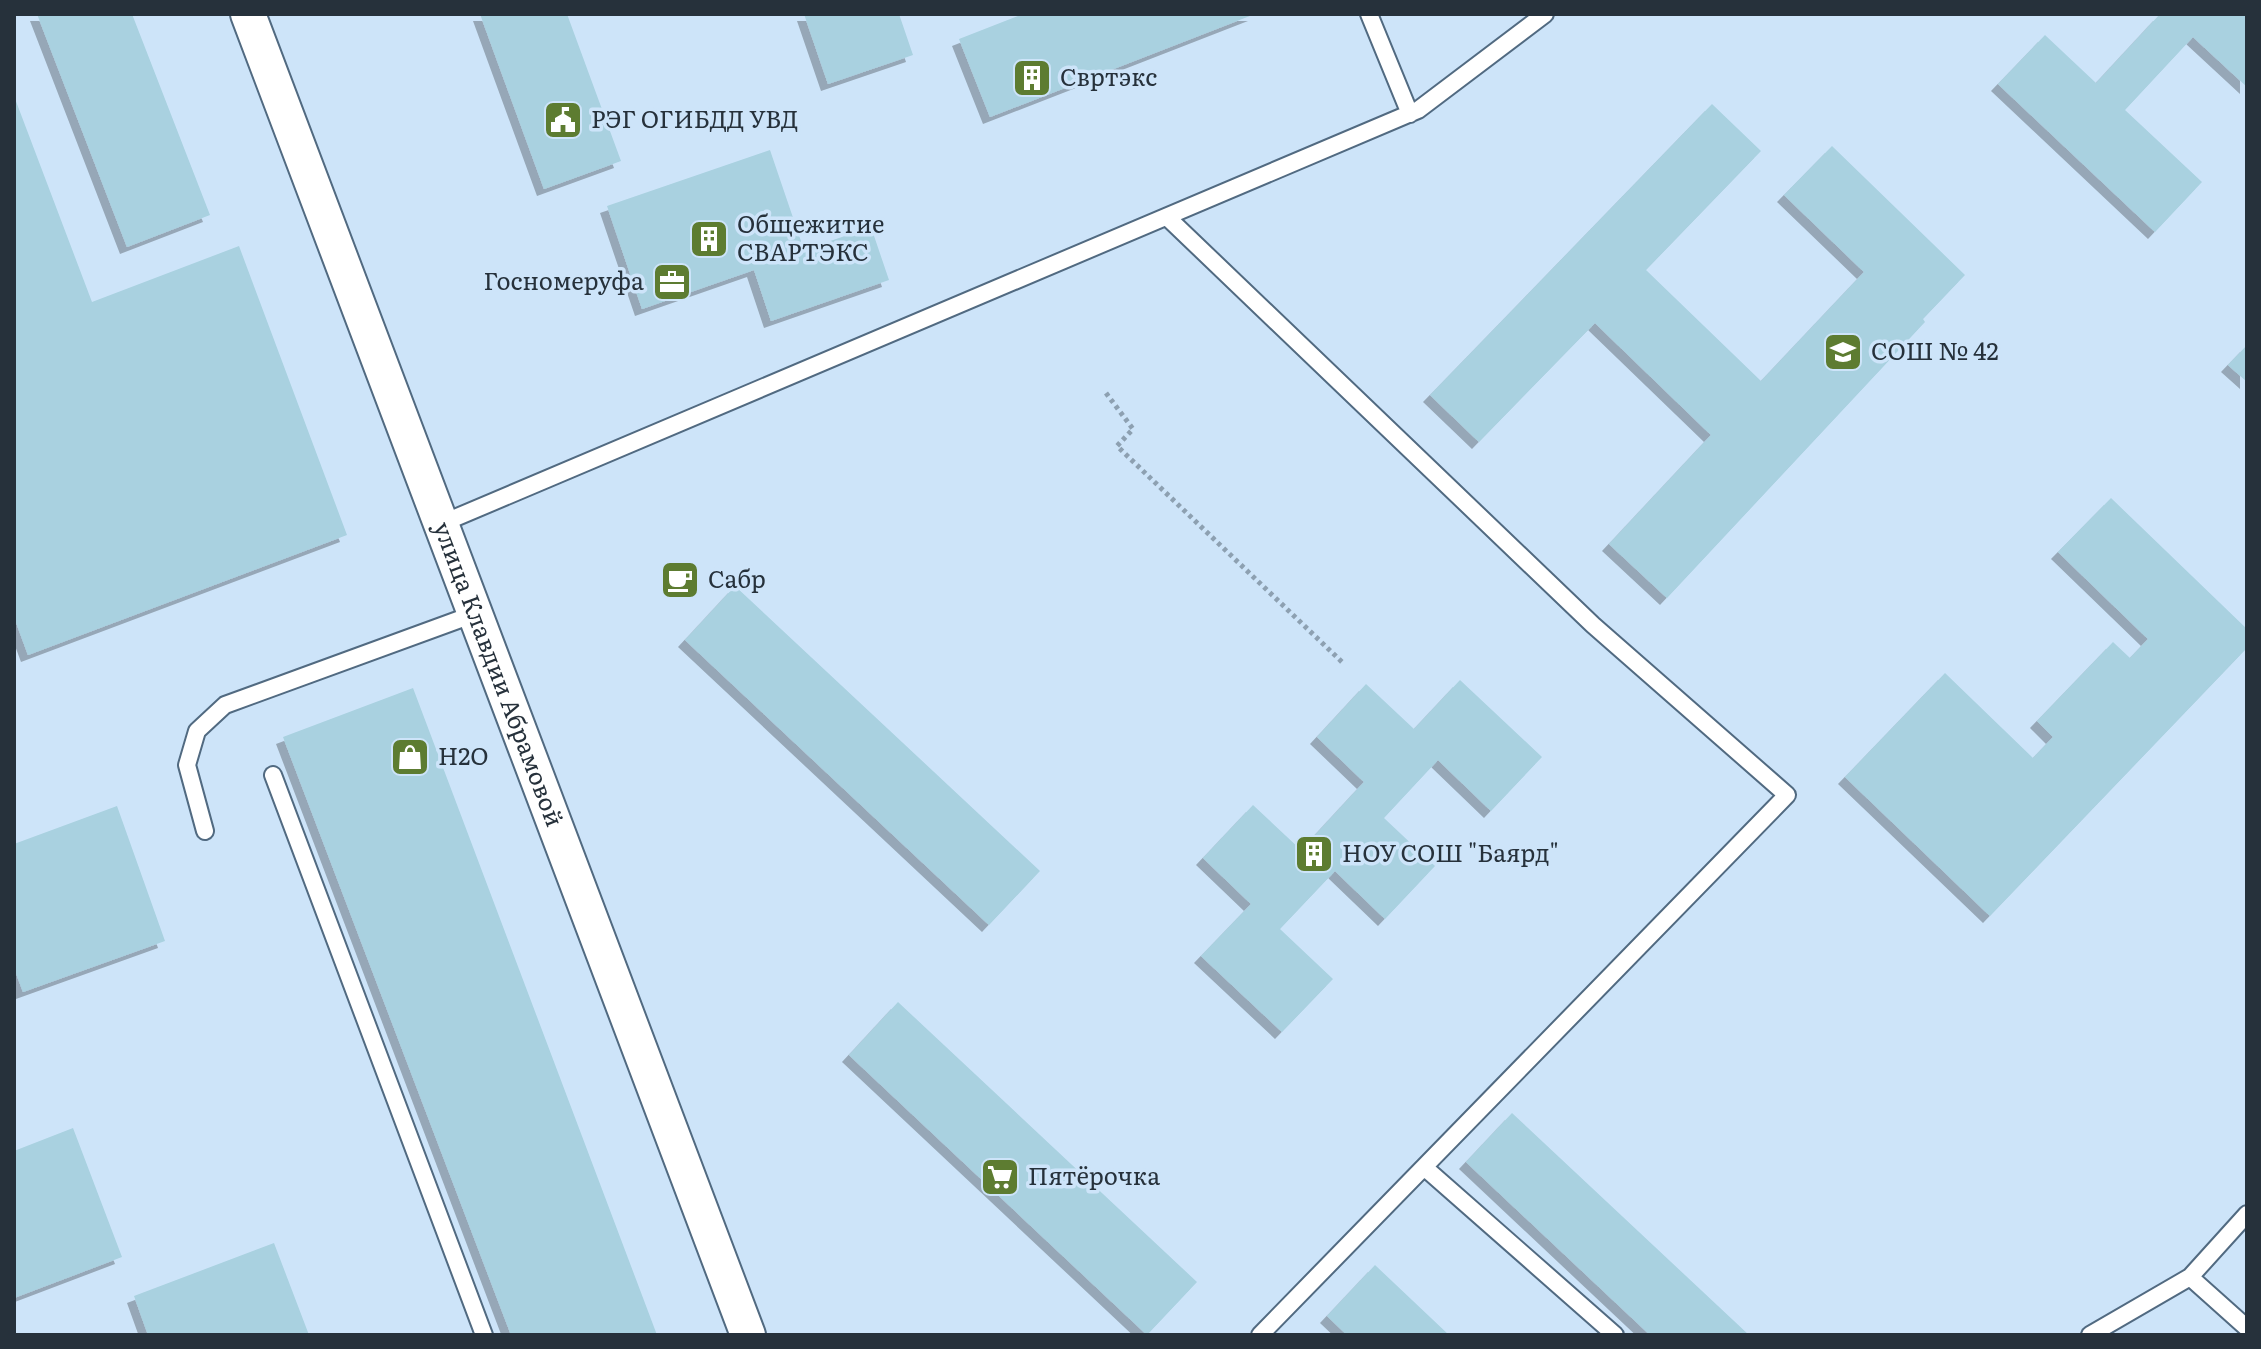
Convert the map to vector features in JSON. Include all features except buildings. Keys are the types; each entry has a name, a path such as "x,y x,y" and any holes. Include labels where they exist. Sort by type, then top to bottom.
{"street":[{"name":"улица Клавдии Абрамовой","path":"248,14 748,1335"}],"lane":[{"path":"1369,14 1410,114"},
{"path":"443,523 1410,114 1545,14"},
{"path":"1167,217 1593,625 1787,795 1260,1335"},
{"path":"205,831 187,765 197,731 225,705 477,613"},
{"path":"273,775 484,1335"},
{"path":"1424,1167 1615,1335"},
{"path":"2090,1335 2190,1277 2247,1214"},
{"path":"2190,1277 2247,1328"}],"path":[{"path":"1106,393 1133,429 1117,446 1342,662"}],"place":[{"name":"Свртэкс","path":"1032,78"},
{"name":"РЭГ ОГИБДД УВД","path":"563,120"},
{"name":"Общежитие СВАРТЭКС","path":"709,239"},
{"name":"Госномеруфа","path":"672,282"},
{"name":"СОШ № 42","path":"1843,352"},
{"name":"Сабр","path":"680,580"},
{"name":"H2O","path":"410,757"},
{"name":"НОУ СОШ \"Баярд\"","path":"1314,854"},
{"name":"Пятёрочка","path":"1000,1177"}]}
